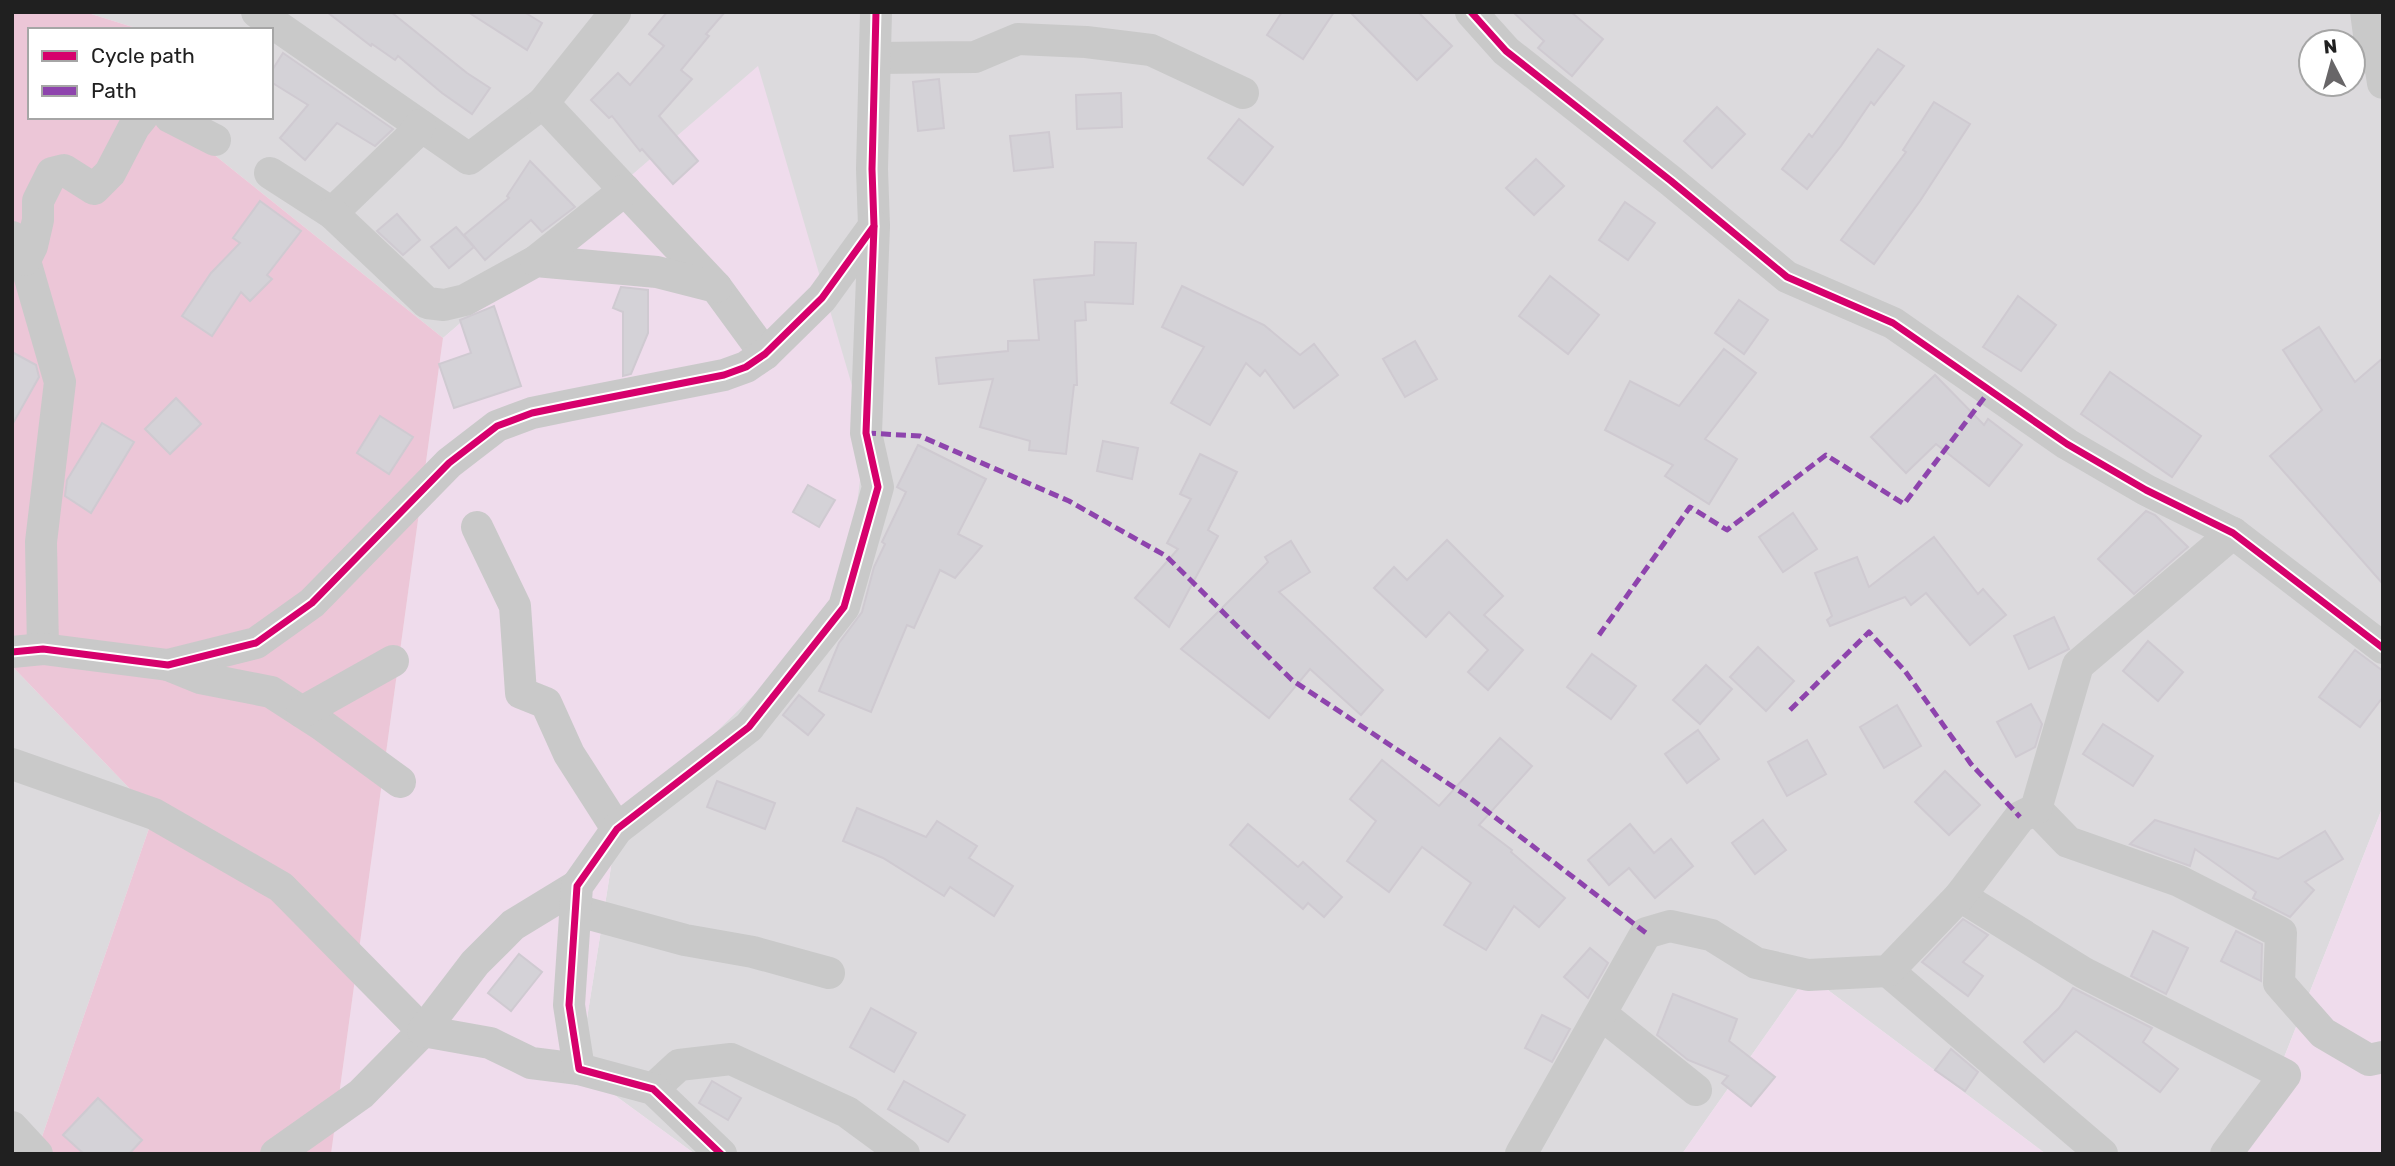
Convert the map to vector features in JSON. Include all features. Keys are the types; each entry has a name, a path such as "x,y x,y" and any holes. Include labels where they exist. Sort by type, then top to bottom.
{"street":[{"path":"257,12 470,159 543,103 614,12"},
{"path":"579,1069 569,1005 576,898 617,829 749,727 844,607 878,488 866,433 874,226 872,169 876,12"},
{"path":"1471,12 1506,51 1671,181 1787,277 1893,323 2067,444 2146,490 2233,533 2383,648"},
{"path":"2367,12 2370,42 2383,83"},
{"path":"876,58 975,57 1018,39 1086,42 1151,50 1243,93"},
{"path":"543,103 716,287 765,354"},
{"path":"43,649 41,541 60,382 19,248 32,246 38,220 38,201 52,173 64,170 94,189 110,173 140,119"},
{"path":"174,119 215,140"},
{"path":"332,213 413,135 419,125"},
{"path":"270,173 332,213 427,303 444,305 465,300 536,261 625,190"},
{"path":"168,665 256,643 312,603 449,463 497,426 532,414 724,375 746,367 765,354 822,299 874,226"},
{"path":"536,261 657,272 716,287"},
{"path":"477,527 515,606 521,693 545,703 569,754 617,829"},
{"path":"1521,1154 1646,933 1670,926 1711,935 1756,963 1808,975 1888,971 1960,896 2020,817 2036,809 2078,665 2233,533"},
{"path":"12,652 43,649 168,665 200,678 271,692 400,782"},
{"path":"302,712 393,661"},
{"path":"12,764 154,814 281,887 423,1031 490,1043 531,1063 579,1069 653,1088 721,1154"},
{"path":"2036,809 2068,842 2179,881 2281,933 2279,983 2323,1033 2369,1060 2383,1057"},
{"path":"1960,896 2084,973 2285,1075 2226,1154"},
{"path":"276,1154 361,1094 423,1031 475,963 513,925 576,898 685,940 753,952 829,973"},
{"path":"1888,971 2102,1154"},
{"path":"1601,1014 1696,1090"},
{"path":"653,1088 679,1065 732,1059 847,1112 904,1154"},
{"path":"12,1126 37,1154"}],"shaded area":[{"path":"12,12 85,12 136,28 28,28 28,119 169,119 443,338 331,1154 36,1154 154,814 12,666"},
{"path":"85,12 2383,12 2383,806 2246,1154 2046,1154 1808,975 1682,1154 695,1154 579,1069 617,829 758,67 443,338 169,119 273,119 273,28 136,28"},
{"path":"758,66 866,433 844,607 617,829 579,1069 695,1154 331,1154 443,338"},
{"path":"12,666 154,814 36,1154 12,1154"},
{"path":"2383,806 2383,1154 2246,1154"},
{"path":"1808,975 2046,1154 1682,1154"}],"building":[{"path":"327,12 391,12 467,73 490,88 472,114 398,56 395,60 372,44 371,46"},
{"path":"468,12 524,12 542,23 527,50"},
{"path":"667,12 725,12 681,70 692,79 659,116 698,161 673,184 642,149 640,151 612,116 609,118 591,100 618,73 630,85 664,46 649,34"},
{"path":"1282,12 1334,12 1303,59 1267,35"},
{"path":"1350,12 1418,12 1452,46 1417,80"},
{"path":"1513,12 1571,12 1603,39 1572,76 1538,48 1544,41"},
{"path":"1878,49 1904,66 1874,105 1871,102 1807,189 1782,169 1809,134 1812,137"},
{"path":"283,53 393,129 375,146 337,123 305,160 280,138 308,105 273,83 273,69"},
{"path":"939,79 944,128 918,131 913,82"},
{"path":"1121,93 1122,127 1077,129 1076,95"},
{"path":"1934,102 1970,124 1920,201 1874,264 1841,240 1906,152 1903,150"},
{"path":"1717,107 1745,134 1712,168 1684,141"},
{"path":"1239,119 1273,147 1243,185 1208,158"},
{"path":"1049,132 1053,167 1014,171 1010,136"},
{"path":"1536,159 1564,186 1534,215 1506,188"},
{"path":"530,161 575,207 542,232 531,220 485,260 464,235 509,198 507,196"},
{"path":"260,201 301,231 267,275 272,279 250,301 241,292 212,336 182,316 211,273 240,243 233,238"},
{"path":"1625,202 1655,223 1628,260 1599,240"},
{"path":"397,214 420,240 403,255 377,231"},
{"path":"456,227 474,247 449,268 431,247"},
{"path":"1095,242 1136,243 1133,304 1085,302 1086,320 1075,321 1077,385 1074,385 1066,454 1029,450 1030,441 980,427 993,379 939,384 936,358 1008,351 1008,341 1039,340 1034,280 1094,275"},
{"path":"1550,276 1599,315 1568,354 1519,316"},
{"path":"1182,286 1264,325 1300,355 1314,344 1338,375 1294,408 1265,370 1260,376 1246,363 1210,425 1171,403 1204,347 1162,327"},
{"path":"621,287 648,290 648,333 631,374 623,376 623,312 613,308"},
{"path":"2018,296 2056,325 2021,371 1983,347"},
{"path":"1739,300 1768,320 1744,354 1715,333"},
{"path":"494,306 521,386 454,408 439,364 471,353 460,320"},
{"path":"2319,327 2355,382 2383,358 2383,584 2270,456 2322,410 2283,350"},
{"path":"1415,341 1437,379 1405,397 1383,359"},
{"path":"1724,349 1756,373 1705,439 1737,459 1709,504 1665,476 1673,465 1605,430 1630,381 1679,406"},
{"path":"12,352 36,365 39,377 12,425"},
{"path":"2110,372 2201,436 2172,477 2081,414"},
{"path":"1935,375 1984,425 1988,419 2022,445 1989,486 1936,444 1906,473 1871,437"},
{"path":"176,398 201,424 170,454 145,429"},
{"path":"380,416 413,437 389,474 357,453"},
{"path":"102,423 134,442 91,513 65,496 67,480"},
{"path":"1103,441 1138,448 1132,479 1097,471"},
{"path":"918,445 986,479 958,534 982,546 955,578 940,570 914,628 907,625 871,712 819,691 839,643 862,612 874,567 885,544 882,542 906,492 897,487"},
{"path":"1200,454 1237,472 1208,530 1218,536 1169,627 1135,598 1178,549 1167,543 1191,499 1180,494"},
{"path":"808,485 835,500 819,527 793,512"},
{"path":"2146,511 2155,515 2188,547 2134,594 2098,559"},
{"path":"1793,513 1817,549 1783,572 1759,537"},
{"path":"1934,537 1978,594 1983,589 2006,615 1970,645 1926,593 1911,605 1905,597 1830,626 1827,620 1832,616 1815,573 1857,557 1869,587"},
{"path":"1447,540 1503,596 1484,615 1523,650 1488,690 1468,672 1488,650 1449,612 1426,637 1374,588 1394,567 1407,580"},
{"path":"1291,541 1310,572 1279,592 1383,690 1361,715 1310,669 1269,718 1181,649 1268,562 1265,557"},
{"path":"2054,617 2069,649 2029,669 2014,636"},
{"path":"2148,641 2183,672 2158,701 2123,671"},
{"path":"1758,647 1794,681 1766,711 1730,677"},
{"path":"2355,650 2383,671 2383,697 2360,727 2319,697"},
{"path":"1592,654 1636,686 1611,719 1567,687"},
{"path":"1706,665 1732,689 1700,724 1673,700"},
{"path":"799,695 824,715 808,735 783,715"},
{"path":"2031,704 2042,724 2035,747 2016,757 1997,722"},
{"path":"1897,705 1921,746 1884,768 1860,727"},
{"path":"2103,724 2153,756 2133,786 2083,754"},
{"path":"1698,730 1719,759 1687,783 1665,754"},
{"path":"1500,738 1532,766 1479,825 1512,850 1511,852 1565,898 1539,927 1514,906 1486,950 1444,925 1471,883 1422,847 1389,892 1347,861 1376,821 1350,799 1382,760 1439,806"},
{"path":"1807,740 1826,774 1787,796 1768,762"},
{"path":"1945,771 1980,805 1949,835 1915,802"},
{"path":"717,781 775,803 765,829 707,807"},
{"path":"857,808 926,837 937,821 977,846 969,858 1013,886 994,916 950,887 944,896 883,858 843,841"},
{"path":"1763,820 1786,850 1755,874 1732,843"},
{"path":"2155,820 2278,859 2325,831 2343,859 2305,882 2314,890 2290,917 2253,898 2256,892 2195,849 2190,866 2130,844"},
{"path":"1248,824 1298,867 1303,862 1342,897 1324,917 1308,903 1303,909 1230,845"},
{"path":"1630,824 1654,853 1671,839 1693,866 1655,898 1629,868 1609,885 1588,860"},
{"path":"1963,919 1988,935 1963,962 1983,976 1968,996 1922,962"},
{"path":"2153,931 2188,948 2166,994 2131,976"},
{"path":"2236,931 2262,944 2261,981 2221,961"},
{"path":"1590,948 1608,963 1588,998 1564,977"},
{"path":"519,954 542,972 511,1011 488,993"},
{"path":"2073,988 2152,1028 2143,1042 2178,1069 2160,1092 2076,1031 2044,1062 2024,1042 2059,1008"},
{"path":"1673,994 1737,1019 1729,1041 1775,1077 1751,1106 1722,1083 1728,1076 1688,1060 1657,1035"},
{"path":"871,1008 916,1033 894,1072 850,1047"},
{"path":"1542,1015 1570,1029 1552,1062 1525,1048"},
{"path":"1951,1049 1978,1072 1965,1091 1935,1070"},
{"path":"712,1081 741,1098 728,1120 699,1103"},
{"path":"904,1081 965,1115 948,1142 888,1109"},
{"path":"98,1098 142,1140 129,1154 84,1154 63,1135"}],"marked path":[{"path":"1599,635 1690,507 1727,530 1826,455 1904,504 1990,390"},
{"path":"866,433 920,436 1069,501 1166,556 1292,680 1470,798 1646,933"},
{"path":"1790,710 1869,632 1905,671 1971,764 2020,817"}],"cycle path":[{"path":"12,652 43,649 168,665 256,643 312,603 449,463 497,426 532,413 724,375 746,367 765,354 822,298 874,226 872,169 876,12"},
{"path":"1471,12 1506,51 1671,181 1787,277 1893,323 2067,444 2146,490 2233,533 2383,648"},
{"path":"721,1154 653,1089 579,1069 569,1005 577,886 617,829 749,727 844,607 878,487 866,433 874,227"}]}
